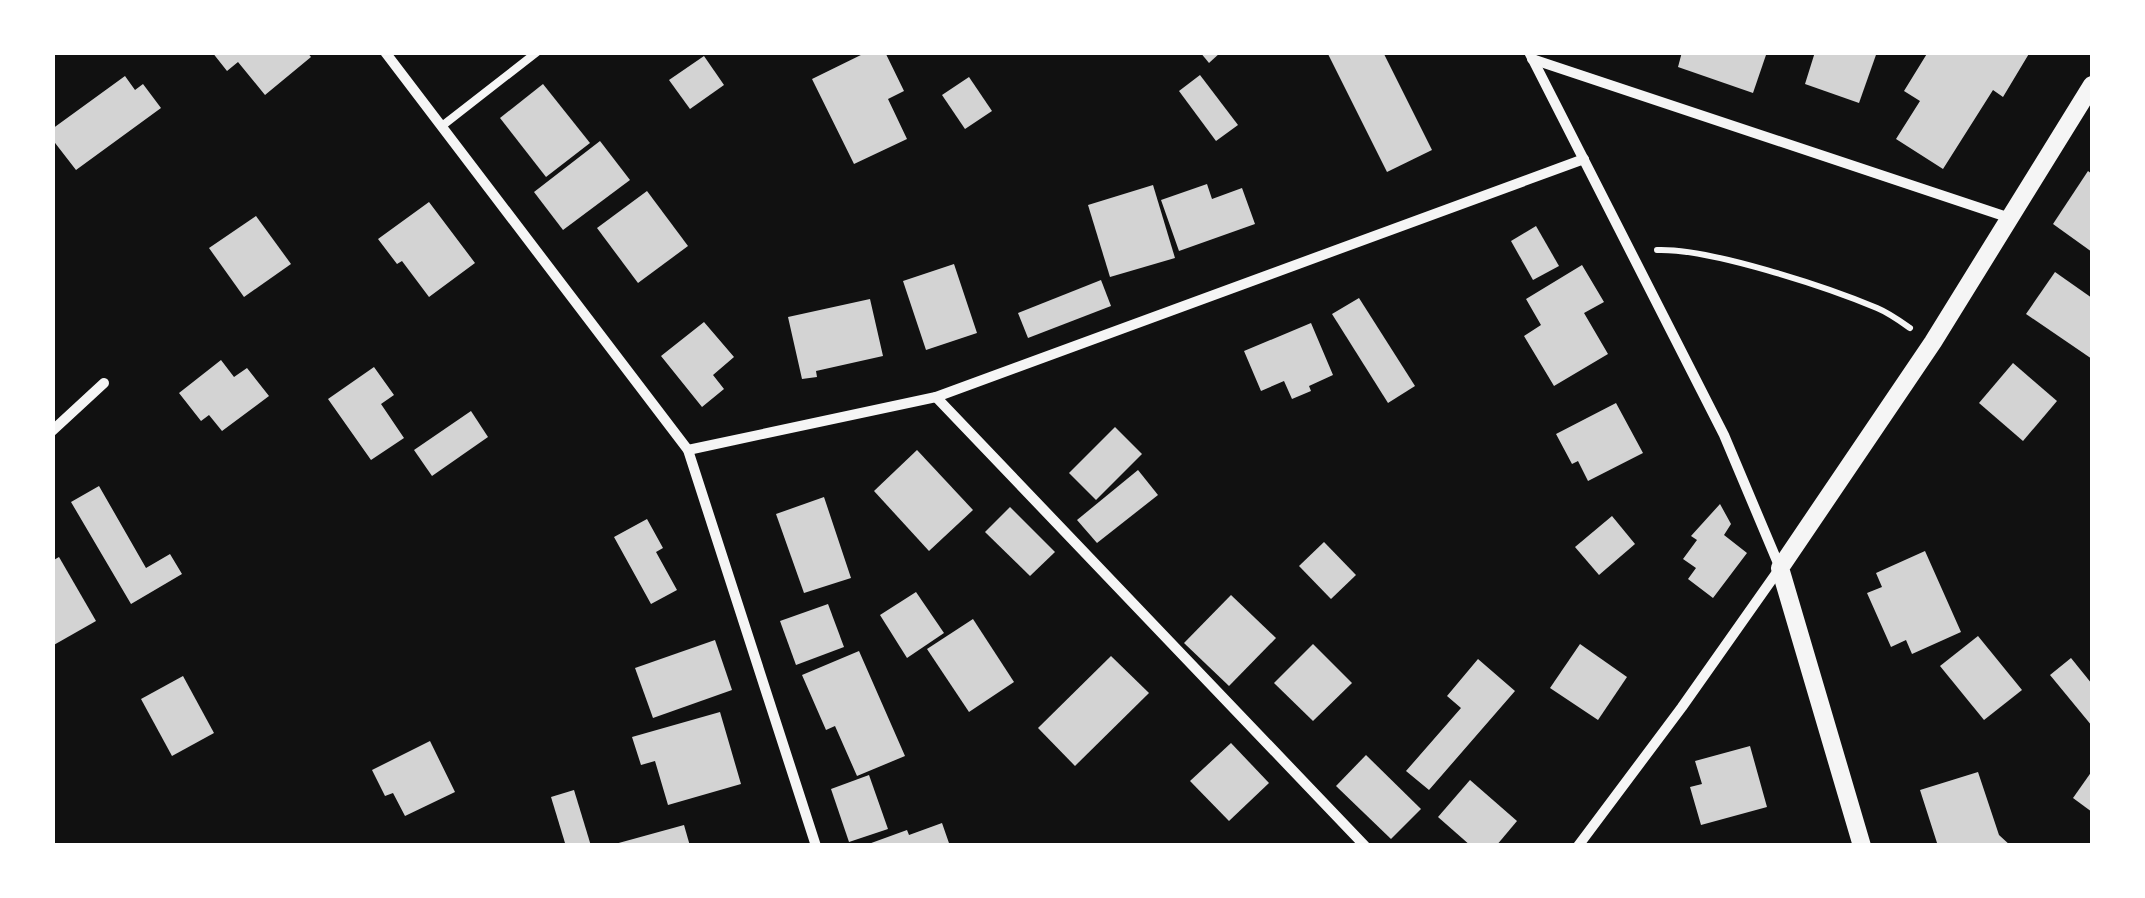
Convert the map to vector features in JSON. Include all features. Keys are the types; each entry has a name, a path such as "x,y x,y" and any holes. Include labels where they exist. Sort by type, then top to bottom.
{"street":[{"path":"385,52 688,450 816,846"},
{"path":"1530,56 1724,435 1780,568 1862,846"},
{"path":"1530,56 2010,218"},
{"path":"1578,846 1780,568 1932,342 2092,85"},
{"path":"688,450 936,397 1584,159"},
{"path":"52,431 104,383"},
{"path":"936,397 1366,846"}],"lane":[{"path":"442,126 537,52"}],"path":[{"path":"1631,252 1675,250 1775,274 1880,309 1932,342"}],"building":[{"path":"212,52 307,52 311,57 265,95 238,62 227,71"},
{"path":"867,52 885,52 904,91 888,99 907,139 854,164 812,79"},
{"path":"1200,52 1221,52 1209,63"},
{"path":"1327,52 1383,52 1432,150 1387,172"},
{"path":"1682,52 1767,52 1753,93 1678,67"},
{"path":"1815,52 1877,52 1859,103 1805,84"},
{"path":"1928,52 2030,52 2003,97 1993,90 1943,169 1896,139 1920,101 1904,91"},
{"path":"704,56 724,85 690,109 669,80"},
{"path":"1200,75 1238,125 1216,141 1179,91"},
{"path":"125,76 135,90 143,84 161,108 76,170 52,139 52,129"},
{"path":"969,77 992,111 965,129 942,95"},
{"path":"543,84 590,143 546,177 500,118"},
{"path":"600,141 630,180 563,230 534,192"},
{"path":"2088,171 2092,174 2092,252 2053,224"},
{"path":"1207,184 1212,199 1242,188 1255,224 1179,251 1161,200"},
{"path":"1153,185 1175,258 1110,277 1088,205"},
{"path":"647,191 688,246 638,283 597,228"},
{"path":"429,202 475,263 429,297 402,261 397,264 378,239"},
{"path":"256,216 291,264 244,297 209,248"},
{"path":"1536,226 1559,266 1533,280 1511,241"},
{"path":"954,264 977,333 926,350 903,281"},
{"path":"1582,265 1604,302 1584,313 1608,354 1554,386 1524,336 1541,325 1526,299"},
{"path":"2055,272 2092,298 2092,359 2026,314"},
{"path":"1101,280 1111,306 1028,338 1018,313"},
{"path":"1359,298 1415,386 1388,403 1332,314"},
{"path":"870,299 883,356 816,371 817,377 802,379 788,317"},
{"path":"704,322 734,357 713,375 724,389 702,407 661,356"},
{"path":"1311,323 1333,375 1292,399 1284,381 1261,391 1244,351"},
{"path":"221,360 234,377 247,368 269,396 222,431 209,415 201,421 179,393"},
{"path":"2013,363 2057,401 2023,441 1979,403"},
{"path":"374,367 394,395 381,404 404,438 371,460 328,399"},
{"path":"1616,403 1643,453 1588,481 1578,461 1572,464 1556,434"},
{"path":"471,411 488,437 432,476 414,450"},
{"path":"1115,427 1142,454 1096,500 1069,473"},
{"path":"917,450 973,510 929,551 874,491"},
{"path":"1138,470 1158,495 1097,543 1077,520"},
{"path":"99,486 146,568 170,554 182,574 131,604 71,502"},
{"path":"824,497 851,578 804,593 776,514"},
{"path":"1720,504 1731,524 1724,535 1747,553 1713,598 1688,579 1696,568 1683,559 1697,540 1691,536"},
{"path":"1010,507 1055,552 1030,576 985,532"},
{"path":"1612,516 1635,544 1599,575 1575,547"},
{"path":"647,519 663,548 656,552 677,590 651,604 614,537"},
{"path":"1324,542 1356,575 1331,599 1299,566"},
{"path":"1925,551 1961,632 1912,654 1906,640 1891,647 1867,593 1882,587 1876,573"},
{"path":"59,557 96,621 52,646 52,561"},
{"path":"916,592 944,633 907,658 880,615"},
{"path":"1231,595 1276,638 1229,686 1184,643"},
{"path":"828,604 844,647 796,665 780,621"},
{"path":"973,619 1014,682 969,712 927,649"},
{"path":"1978,636 2022,690 1984,720 1940,666"},
{"path":"715,640 732,690 653,718 635,668"},
{"path":"1313,644 1352,683 1313,721 1274,683"},
{"path":"1580,644 1627,677 1598,720 1550,688"},
{"path":"859,651 905,756 857,776 835,726 826,730 802,675"},
{"path":"1111,656 1149,693 1075,766 1038,728"},
{"path":"2071,658 2092,684 2092,726 2050,675"},
{"path":"1478,659 1515,691 1429,790 1406,771 1461,708 1447,696"},
{"path":"183,676 214,733 172,756 141,699"},
{"path":"720,712 741,784 668,805 655,761 641,765 632,737"},
{"path":"430,741 455,792 405,816 393,793 385,796 372,770"},
{"path":"1231,743 1269,783 1229,821 1190,781"},
{"path":"1750,746 1767,807 1701,825 1690,787 1702,784 1695,761"},
{"path":"1366,755 1421,809 1391,839 1336,786"},
{"path":"2092,771 2092,812 2073,798"},
{"path":"1978,772 1999,835 2011,846 1938,846 1920,790"},
{"path":"869,775 888,829 849,842 831,789"},
{"path":"1470,780 1517,821 1496,846 1471,846 1438,817"},
{"path":"574,790 591,846 565,843 551,797"},
{"path":"942,823 950,846 863,846 907,830 909,835"},
{"path":"684,825 690,846 615,844"}]}
